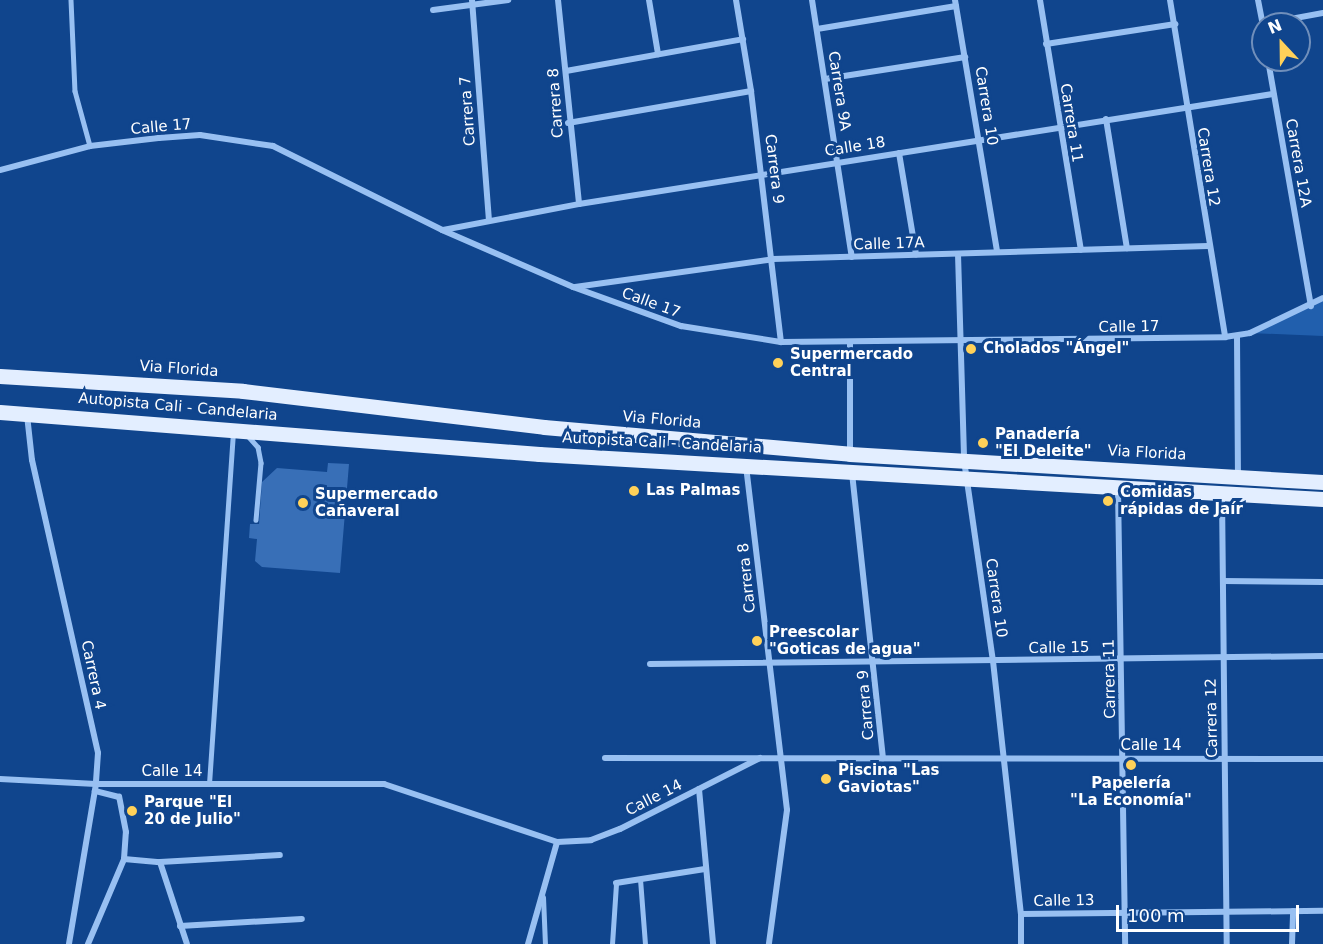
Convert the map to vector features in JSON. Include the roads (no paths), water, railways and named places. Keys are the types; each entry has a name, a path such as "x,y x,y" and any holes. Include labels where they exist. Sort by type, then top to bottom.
{"main road":[{"name":"Via Florida","path":"0,375 243,391 544,427 850,454 1323,482"},
{"name":"Autopista Cali - Candelaria","path":"0,412 539,454 1118,485 1323,499"}],"street":[{"path":"433,10 508,0"},
{"name":"Carrera 8","path":"558,0 566,70 568,123 579,204"},
{"path":"649,0 658,54"},
{"name":"Carrera 9","path":"736,0 752,91 774,259 781,342"},
{"name":"Carrera 9A","path":"812,0 852,257"},
{"name":"Carrera 11","path":"1040,0 1080,250"},
{"name":"Carrera 12","path":"1170,0 1208,246 1225,337"},
{"name":"Carrera 7","path":"472,3 489,219"},
{"path":"817,29 956,3"},
{"name":"Carrera 10","path":"956,3 997,252"},
{"path":"1046,44 1175,24"},
{"path":"566,70 743,39"},
{"path":"825,79 965,57"},
{"name":"Carrera 12A","path":"1270,72 1311,306"},
{"path":"568,123 752,91"},
{"name":"Calle 18","path":"442,230 489,219 762,174 1273,94"},
{"path":"1106,119 1127,248"},
{"name":"Calle 17","path":"0,170 90,146 200,135 273,146 442,230 573,287 681,326 781,342 850,344 1225,337 1237,336 1311,306 1323,298"},
{"path":"899,153 916,255"},
{"name":"Calle 17A","path":"573,287 774,259 1208,246"},
{"name":"Carrera 10","path":"958,254 964,460 993,661 1001,758 1021,914 1021,944"},
{"path":"1237,336 1238,476"},
{"path":"850,344 850,454"},
{"name":"Carrera 4","path":"27,413 32,460 98,753 96,788 69,944"},
{"name":"Carrera 8","path":"746,465 780,758"},
{"name":"Carrera 9","path":"852,472 875,663 883,758"},
{"name":"Carrera 11","path":"1118,485 1125,944"},
{"name":"Carrera 12","path":"1222,491 1227,944"},
{"path":"1223,581 1323,582"},
{"name":"Calle 15","path":"650,664 1323,656"},
{"path":"605,758 760,758"},
{"name":"Calle 14","path":"0,779 96,788 209,784 384,784 557,842 591,840 620,829 760,758 1323,759"},
{"path":"769,944 787,810 780,758"},
{"path":"88,944 124,860 124,807 114,793 96,788"},
{"path":"699,789 714,944"},
{"path":"528,944 557,842"},
{"path":"124,860 160,862 280,855"},
{"path":"160,862 187,944"},
{"path":"612,944 616,883 705,869"},
{"path":"639,879 645,944"},
{"path":"542,896 545,944"},
{"path":"1292,944 1293,911"},
{"name":"Calle 13","path":"1021,914 1323,911"},
{"path":"180,926 302,919"}],"lane":[{"path":"71,0 75,92 90,146"},
{"path":"240,430 260,454 256,520"},
{"path":"209,784 240,430"}],"place":[{"name":"Cholados \"Ángel\"","path":"971,349"},
{"name":"Supermercado Central","path":"778,363"},
{"name":"Panadería \"El Deleite\"","path":"983,443"},
{"name":"Las Palmas","path":"634,491"},
{"name":"Comidas rápidas de Jaír","path":"1108,501"},
{"name":"Supermercado Cañaveral","path":"303,503"},
{"name":"Preescolar \"Goticas de agua\"","path":"757,641"},
{"name":"Papelería \"La Economía\"","path":"1131,765"},
{"name":"Piscina \"Las Gaviotas\"","path":"826,779"},
{"name":"Parque \"El 20 de Julio\"","path":"132,811"}]}
